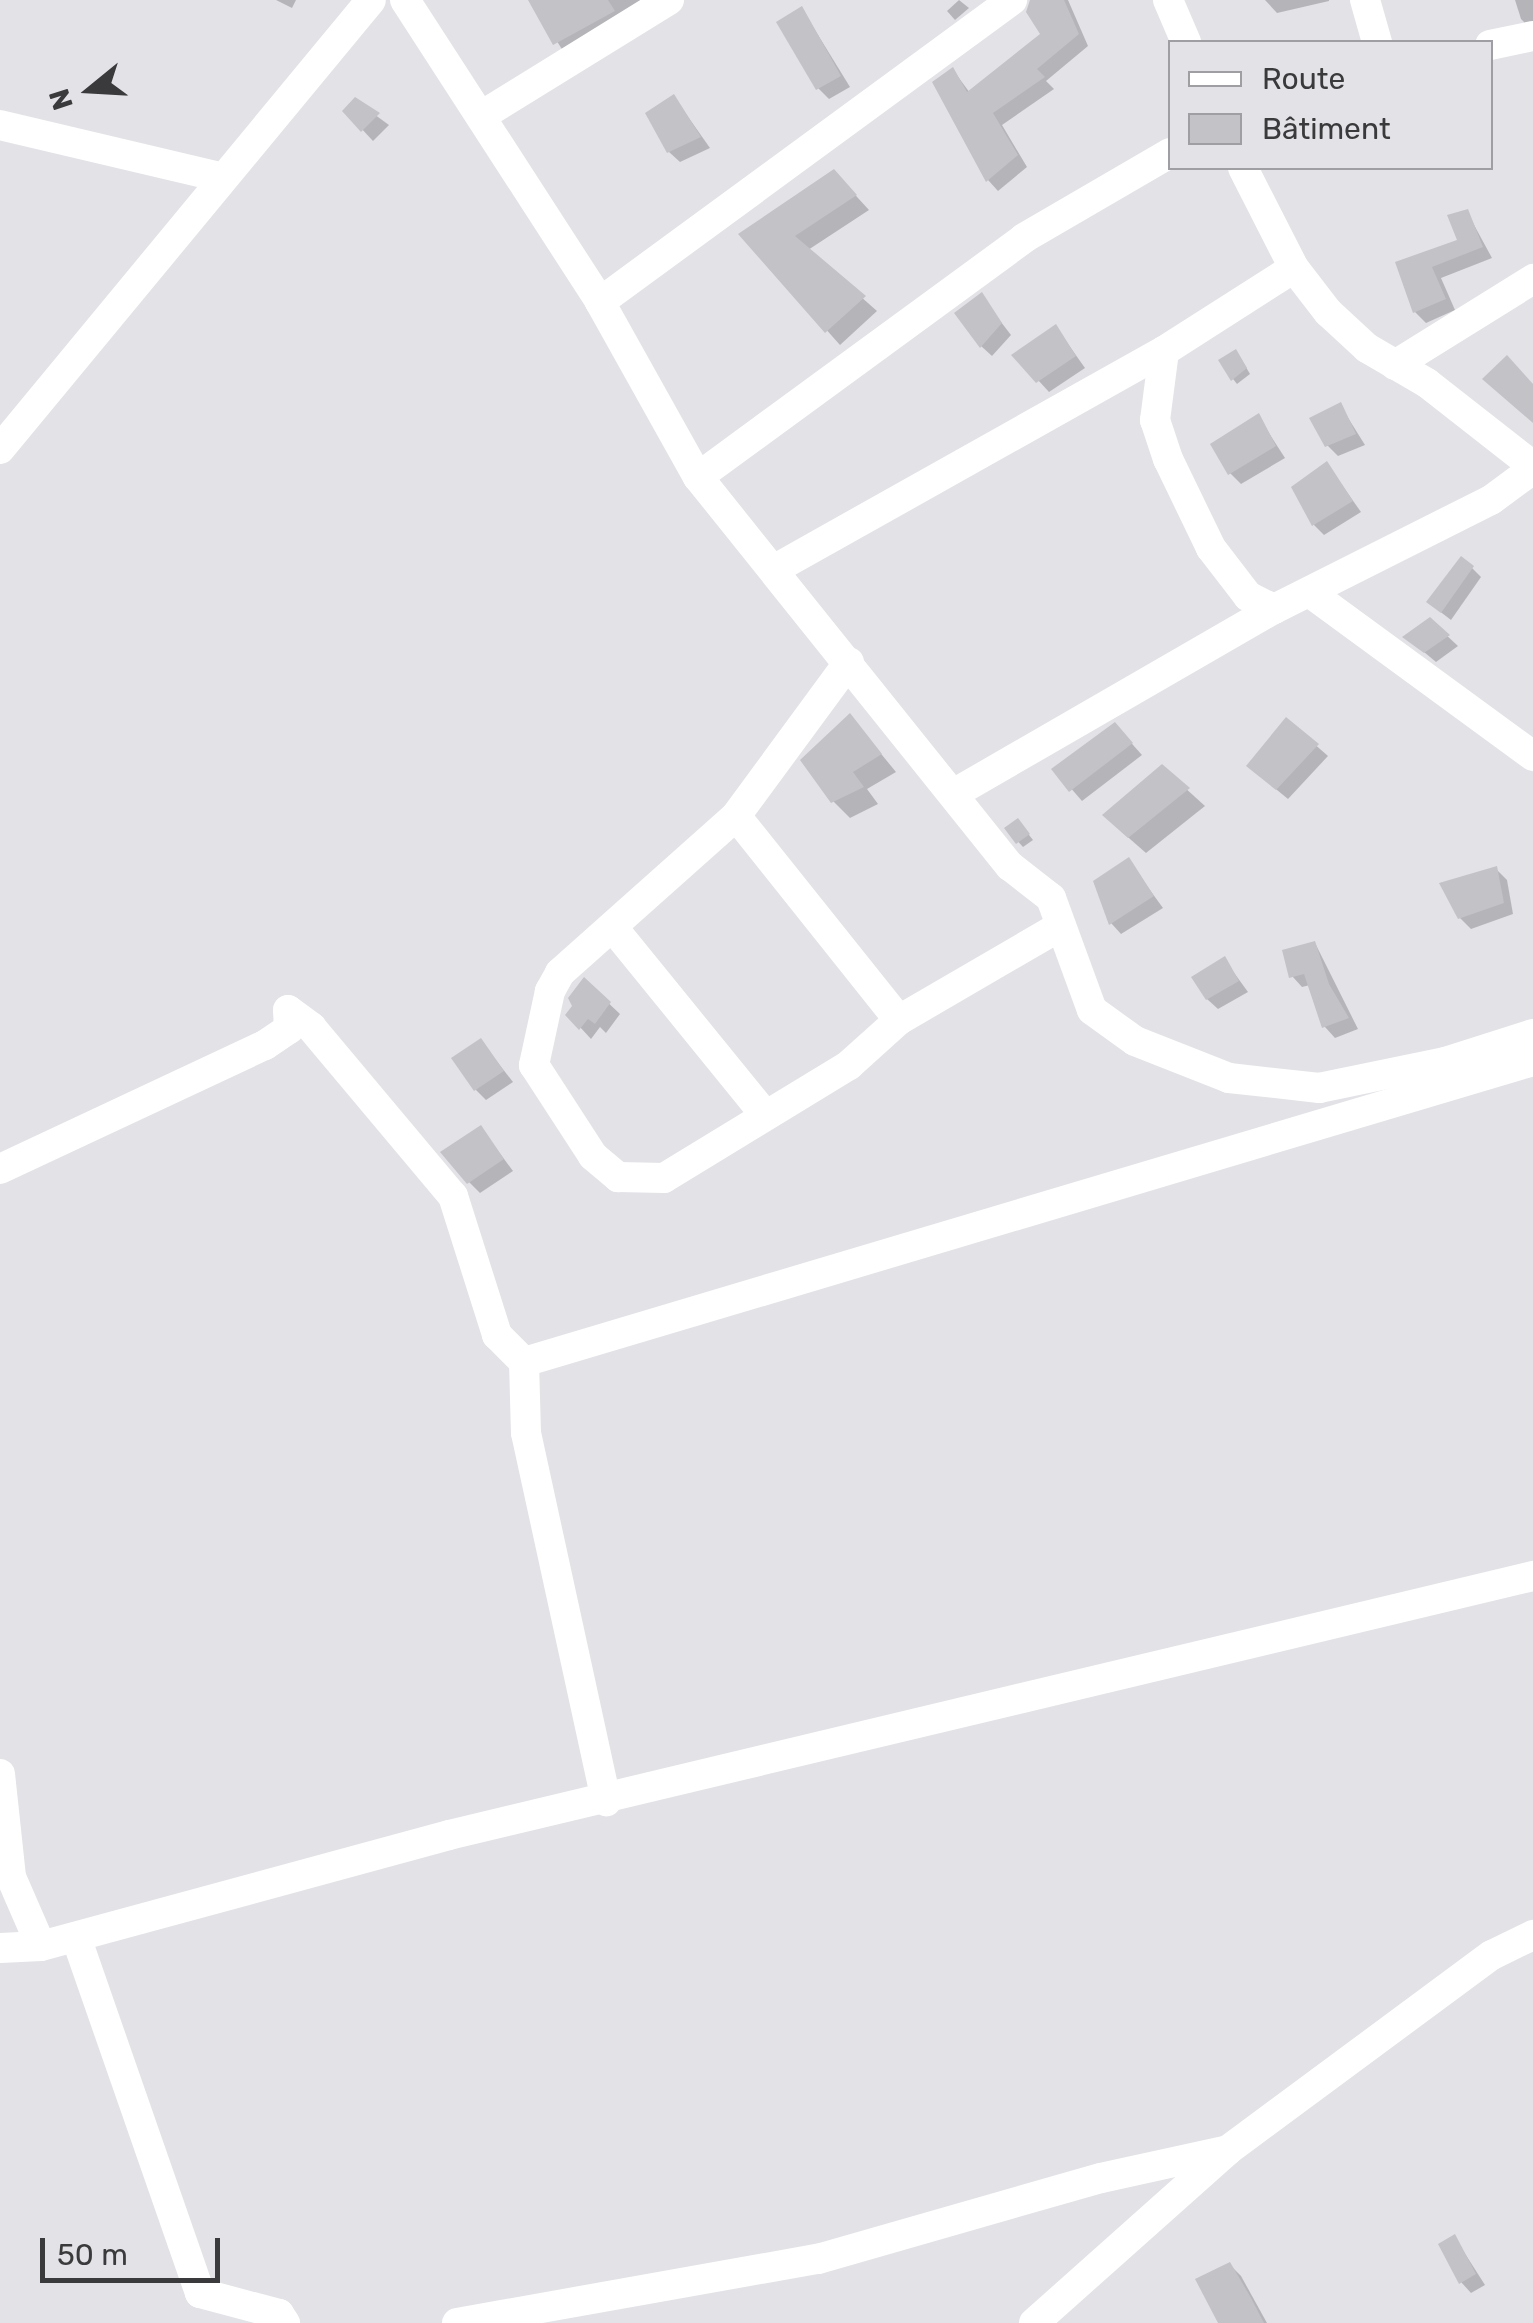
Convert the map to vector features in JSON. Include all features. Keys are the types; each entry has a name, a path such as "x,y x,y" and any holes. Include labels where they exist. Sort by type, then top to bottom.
{"street":[{"path":"0,449 220,177 371,0"},
{"path":"406,0 600,302 698,476 1010,866 1051,898 1092,1010 1135,1041 1229,1078 1320,1088 1444,1062 1533,1034"},
{"path":"481,116 669,0"},
{"path":"600,302 1012,0"},
{"path":"1168,0 1185,40"},
{"path":"1365,0 1376,40"},
{"path":"1493,44 1533,36"},
{"path":"0,125 220,177"},
{"path":"698,476 1024,238 1168,154"},
{"path":"955,793 1274,610 1491,500 1533,467 1328,312 1294,268 1244,170"},
{"path":"774,570 1164,351 1294,268"},
{"path":"1395,364 1533,280"},
{"path":"1164,351 1155,420 1168,458 1211,548 1248,596 1274,610"},
{"path":"1309,592 1533,756"},
{"path":"849,662 736,816 614,930 560,973 534,1065 593,1156 618,1177 664,1178 849,1064 900,1020 1060,926"},
{"path":"736,816 900,1020"},
{"path":"614,930 766,1115"},
{"path":"0,1169 265,1045 289,1029 288,1010 311,1027 453,1196 496,1334 524,1362 526,1434 606,1801"},
{"path":"524,1362 1533,1062"},
{"path":"0,1948 41,1946 449,1834 606,1801 1533,1576"},
{"path":"0,1774 6,1885 41,1946"},
{"path":"1034,2323 1228,2150 1492,1955 1533,1935"},
{"path":"76,1937 200,2293 279,2314 285,2323"},
{"path":"457,2323 818,2259 1101,2178 1228,2150"}],"building":[{"path":"528,0 608,0 615,11 553,45"},
{"path":"1030,0 1064,0 1079,34 1037,69 1045,77 993,113 1018,155 986,182 932,82 953,67 967,92 1040,34 1026,12"},
{"path":"802,6 841,76 816,90 776,22"},
{"path":"674,94 701,137 667,153 645,113"},
{"path":"355,97 380,113 361,132 342,111"},
{"path":"834,169 857,195 795,236 866,296 825,333 738,234"},
{"path":"1468,209 1483,247 1432,267 1446,299 1413,313 1395,262 1457,240 1447,215"},
{"path":"982,292 1002,323 980,348 954,313"},
{"path":"1056,324 1076,356 1036,383 1011,355"},
{"path":"1236,349 1247,368 1231,381 1218,360"},
{"path":"1507,355 1533,384 1533,423 1482,379"},
{"path":"1341,402 1356,434 1325,447 1309,418"},
{"path":"1259,413 1276,446 1228,475 1210,444"},
{"path":"1327,461 1353,501 1312,526 1291,487"},
{"path":"1461,556 1474,566 1441,613 1426,602"},
{"path":"1430,617 1450,635 1424,653 1402,637"},
{"path":"850,713 882,754 853,772 864,787 831,803 800,760"},
{"path":"1286,717 1319,744 1276,790 1246,766"},
{"path":"1115,722 1133,743 1069,792 1051,769"},
{"path":"1162,764 1190,788 1128,838 1102,815"},
{"path":"1018,818 1030,834 1016,844 1004,828"},
{"path":"1129,857 1154,896 1109,925 1093,881"},
{"path":"1497,866 1504,903 1458,919 1439,883"},
{"path":"1315,941 1329,984 1349,1018 1322,1028 1304,974 1289,978 1282,950"},
{"path":"1225,956 1239,981 1206,1000 1191,977"},
{"path":"584,977 611,1002 595,1024 588,1019 579,1030 565,1015 572,1006 568,998"},
{"path":"481,1038 504,1071 474,1091 451,1058"},
{"path":"481,1125 504,1159 467,1184 440,1152"},
{"path":"1455,2234 1476,2274 1459,2284 1438,2244"},
{"path":"1230,2262 1264,2323 1218,2323 1195,2279"}]}
